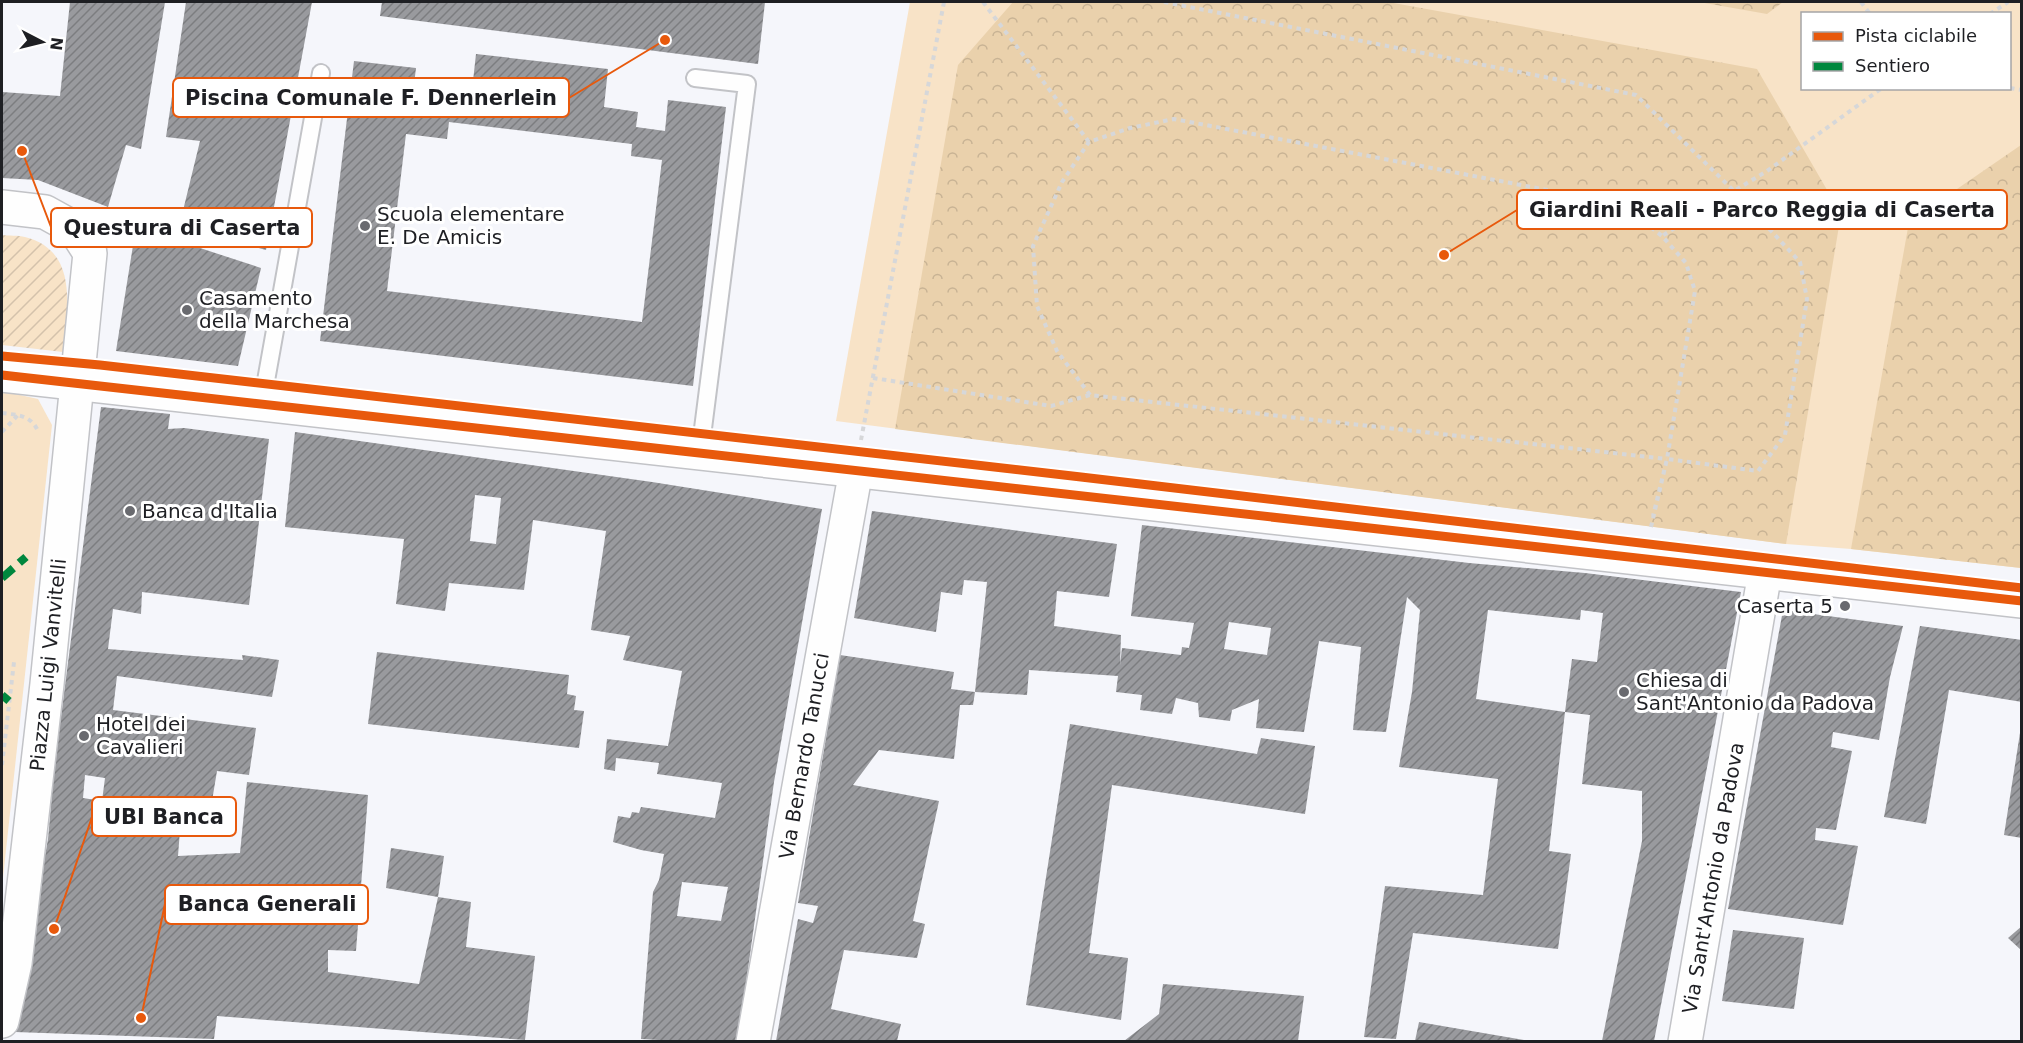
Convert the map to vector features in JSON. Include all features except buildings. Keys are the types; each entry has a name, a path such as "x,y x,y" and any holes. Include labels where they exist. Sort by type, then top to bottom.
{"street":[{"name":"Piazza Luigi Vanvitelli","path":"2,207 45,212 74,228 90,253 47,684 15,963 2,1021"},
{"path":"2,375 2022,601"},
{"name":"Via Bernardo Tanucci","path":"753,1041 856,470"},
{"name":"Via Sant'Antonio da Padova","path":"1684,1041 1765,572"}],"lane":[{"path":"261,403 321,73"},
{"path":"695,78 747,84 700,452"}],"path":[{"path":"856,470 944,2"},
{"path":"983,2 1089,142"},
{"path":"873,378 1051,406 1090,395 1758,471 1785,435 1807,299 1800,262 1734,191 1636,95 1164,2"},
{"path":"1993,12 2008,2"},
{"path":"1662,236 1767,171 1878,90"},
{"path":"1090,395 1057,351 1037,306 1033,246 1062,182 1089,142 1130,128 1174,119 1621,204 1662,236 1686,263 1695,291 1667,459 1650,534"},
{"path":"2,414 24,415 35,425 40,436"},
{"path":"2,432 18,415"},
{"path":"1653,516 1667,459"},
{"path":"2,765 15,657"},
{"path":"2,719 8,719"}],"shaded area":[{"path":"910,2 2021,2 2021,568 1786,544 836,421"},
{"path":"2,235 22,236 43,244 55,255 62,268 67,301 63,352 2,345"},
{"path":"2,391 38,399 52,425 2,887"}],"green space":[{"path":"1013,2 1388,2 1757,69 1841,214 1786,544 895,429 958,65"},
{"path":"1699,2 1783,2 1767,14"},
{"path":"2021,145 2021,568 1851,549 1909,222"}],"marked path":[{"path":"2,578 26,557"},
{"path":"2,695 9,701"}],"cycle path":[{"path":"2,356 100,365 1081,477 2022,588"},
{"path":"2,375 2022,601"}],"place":[{"name":"Piscina Comunale F. Dennerlein","path":"665,40"},
{"name":"Questura di Caserta","path":"22,151"},
{"name":"Scuola elementare E. De Amicis","path":"365,226"},
{"name":"Giardini Reali - Parco Reggia di Caserta","path":"1444,255"},
{"name":"Casamento della Marchesa","path":"187,310"},
{"name":"Banca d'Italia","path":"130,511"},
{"name":"Caserta 5","path":"1845,606"},
{"name":"Chiesa di Sant'Antonio da Padova","path":"1624,692"},
{"name":"Hotel dei Cavalieri","path":"84,736"},
{"name":"UBI Banca","path":"54,929"},
{"name":"Banca Generali","path":"141,1018"}]}
